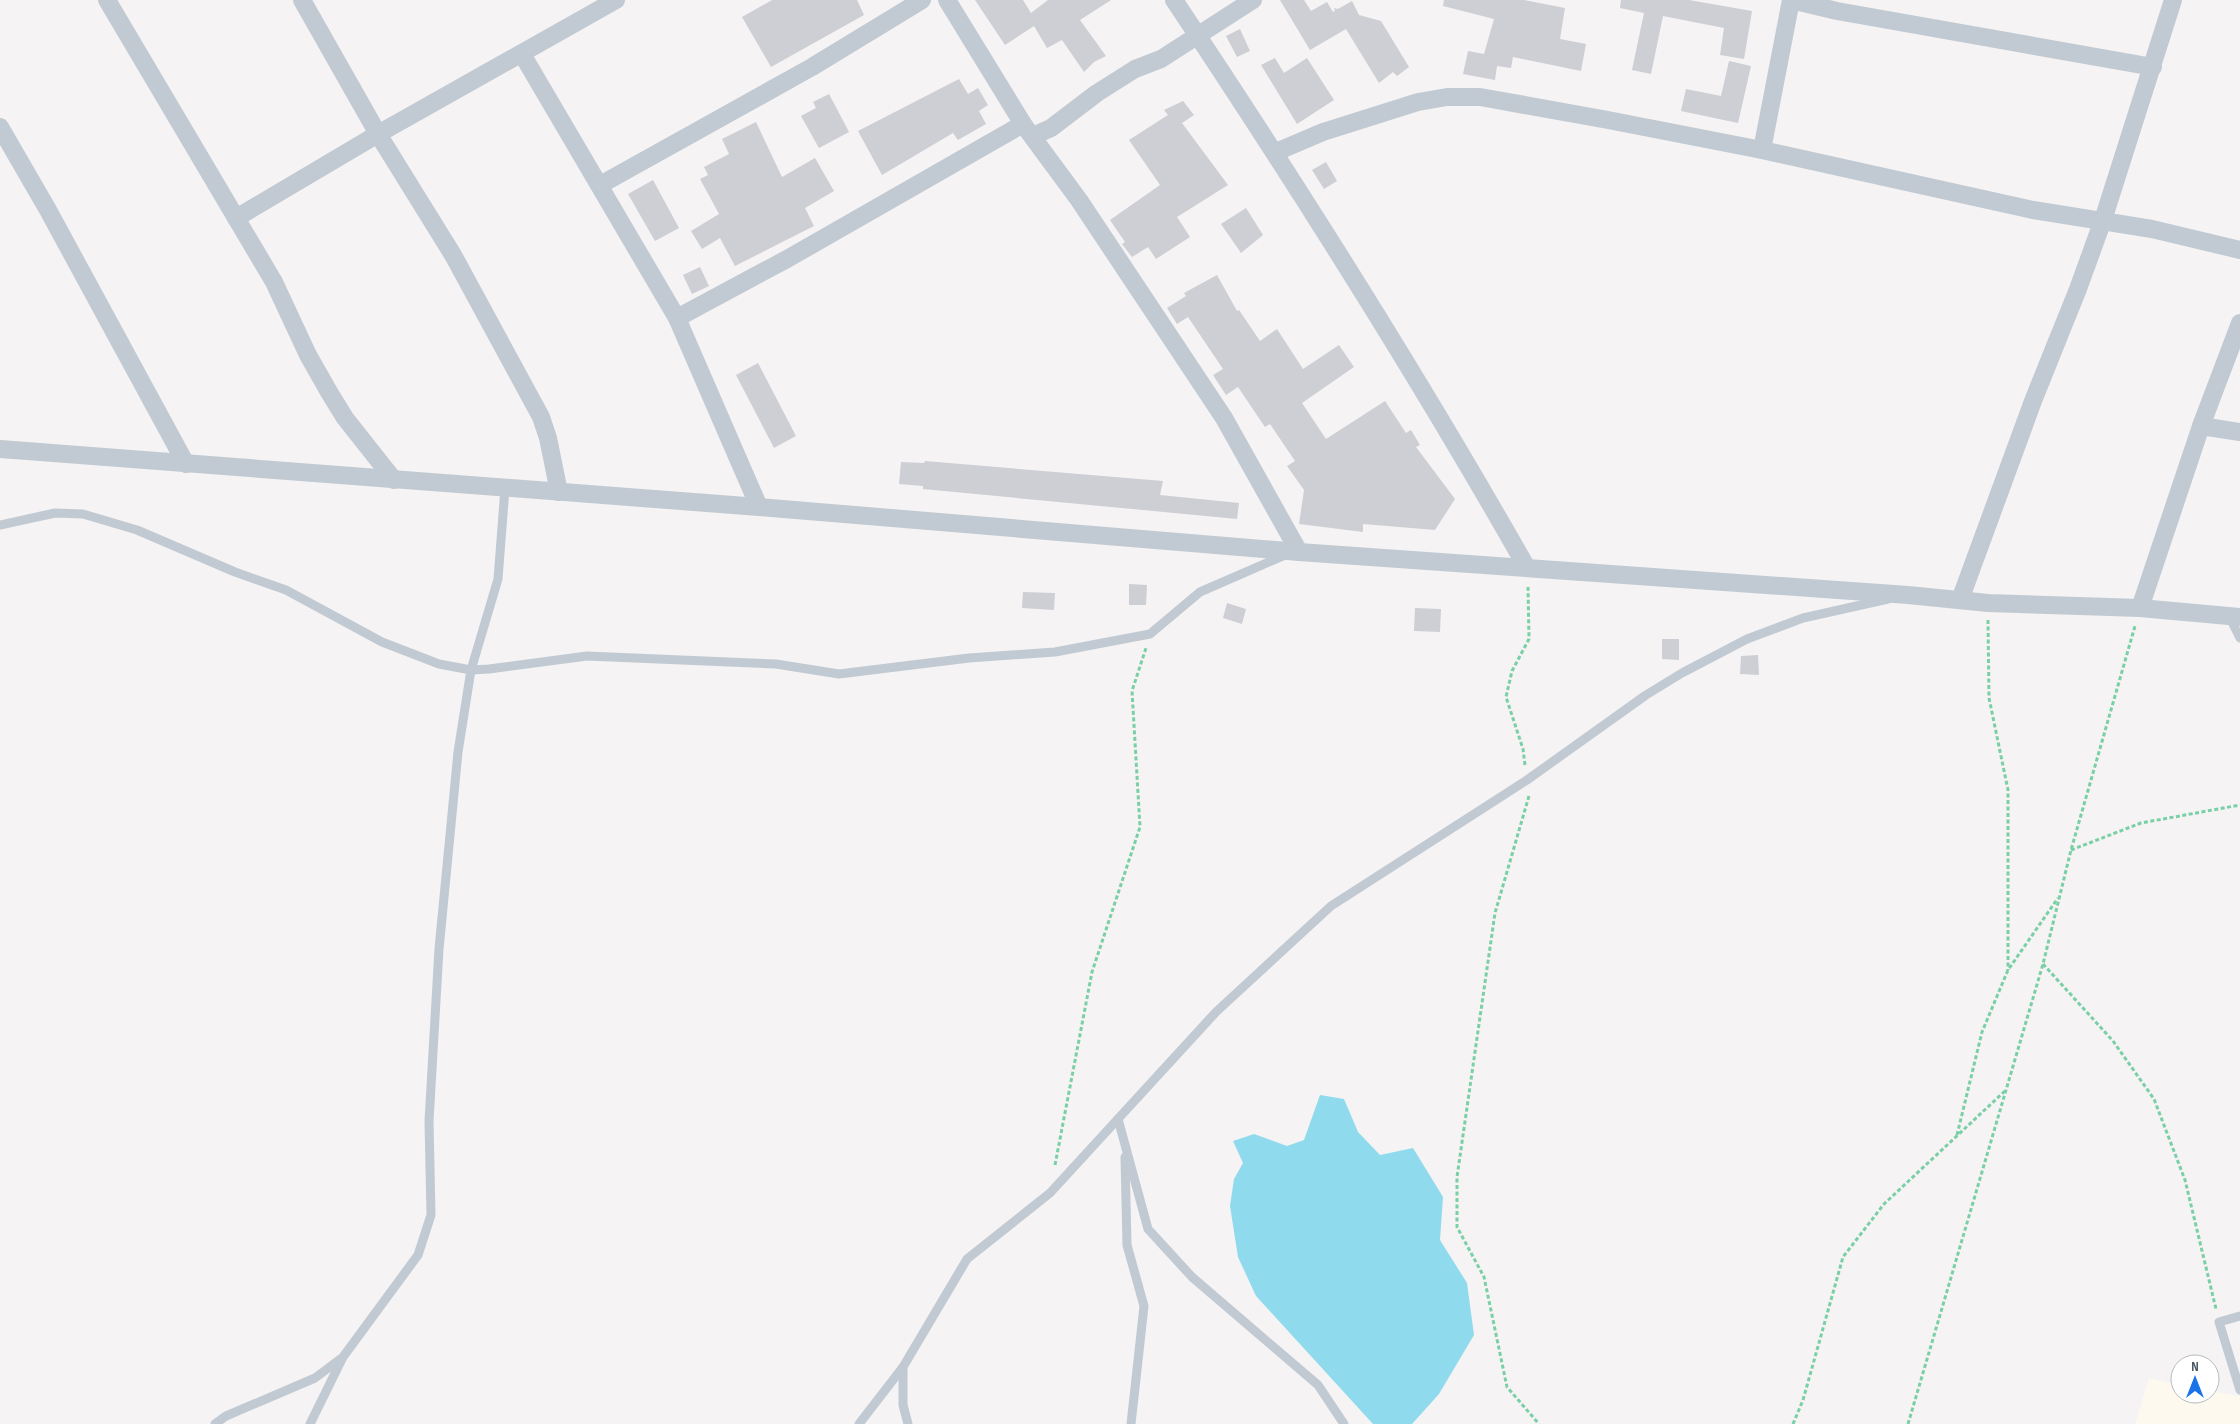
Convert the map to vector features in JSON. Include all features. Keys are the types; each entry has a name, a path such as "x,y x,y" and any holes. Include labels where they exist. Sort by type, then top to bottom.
{"street":[{"path":"107,0 274,282 308,355 329,392 345,418 394,480"},
{"path":"302,0 378,134 453,255 541,417 548,438 559,492"},
{"path":"236,218 378,134 616,0"},
{"path":"600,186 804,72 922,0"},
{"path":"948,0 1028,130 1224,418 1296,552"},
{"path":"1174,0 1276,152 1460,449 1527,568"},
{"path":"677,318 1028,130 1051,128 1097,93 1135,69 1161,59 1253,0"},
{"path":"1762,150 1791,0 1836,11 2153,67"},
{"path":"1960,600 2103,220 2173,0"},
{"path":"522,54 677,318 760,507"},
{"path":"1276,152 1323,132 1385,111 1447,97 1469,96 1608,120 1762,150 2033,210 2152,228 2240,250"},
{"path":"0,127 48,210 186,464"},
{"path":"2140,608 2201,426 2240,323"},
{"path":"2201,426 2240,432"},
{"path":"0,449 760,507 1296,552 1908,595 1988,603 2140,608 2234,616"}],"lane":[{"path":"310,1424 343,1356 418,1255 430,1214 429,1121 440,949 458,752 470,670 498,578 505,488"},
{"path":"0,525 55,512 83,514 137,530 235,572 286,590 382,642 440,664 470,670 587,656 776,664 838,674 969,658 1055,652 1150,634 1200,592 1296,552"},
{"path":"859,1424 903,1367 967,1259 1050,1193 1216,1012 1331,906 1527,780 1646,695 1747,639 1804,618 1908,595"},
{"path":"2234,616 2240,638"},
{"path":"1118,1119 1148,1229 1192,1277 1318,1386 1344,1424"},
{"path":"1125,1144 1127,1245 1144,1306 1131,1424"},
{"path":"2240,1316 2219,1322 2240,1390"},
{"path":"215,1424 226,1416 315,1378 343,1356"},
{"path":"903,1367 903,1405 908,1424"}],"path":[{"path":"1527,568 1530,639 1512,671 1506,697 1523,749 1530,796 1495,913 1457,1176 1457,1227 1484,1277 1507,1386 1539,1424"},
{"path":"1988,603 1989,698 2008,790 2008,970"},
{"path":"1908,1424 2043,964 2072,850 2140,608"},
{"path":"1050,1193 1092,972 1140,826 1132,691 1150,634"},
{"path":"2072,850 2141,823 2240,805"},
{"path":"1957,1136 1982,1032 2008,970 2061,895"},
{"path":"2043,964 2113,1041 2154,1099 2185,1180 2219,1322"},
{"path":"1794,1424 1804,1400 1842,1257 1884,1204 2006,1089"}],"shaded area":[{"path":"2149,1378 2170,1383 2170,1404 2220,1404 2220,1393 2240,1396 2240,1424 2135,1424"}],"water":[{"path":"1320,1095 1344,1099 1358,1132 1380,1155 1413,1148 1443,1197 1440,1240 1467,1283 1474,1335 1439,1394 1412,1424 1373,1424 1256,1296 1238,1257 1230,1206 1234,1179 1243,1163 1233,1141 1254,1134 1287,1146 1304,1140"}],"building":[{"path":"772,0 857,0 864,15 771,67 742,17"},
{"path":"975,0 1023,0 1031,13 1048,0 1111,0 1080,20 1106,56 1094,62 1084,72 1062,40 1047,48 1034,26 1005,45"},
{"path":"1280,0 1304,0 1311,11 1327,2 1333,12 1335,11 1334,8 1338,9 1352,1 1359,15 1381,21 1409,67 1397,76 1393,72 1379,83 1346,29 1310,50"},
{"path":"1444,0 1524,0 1565,8 1560,39 1586,44 1581,71 1513,57 1511,68 1497,66 1495,80 1463,74 1468,51 1484,54 1494,19 1443,6"},
{"path":"1621,0 1689,0 1752,11 1744,59 1720,55 1724,28 1663,16 1651,74 1632,70 1644,13 1620,8"},
{"path":"1240,29 1250,51 1237,57 1226,36"},
{"path":"1275,58 1284,73 1307,58 1334,100 1297,124 1261,65"},
{"path":"1729,61 1751,66 1738,123 1681,111 1686,89 1721,96"},
{"path":"959,79 968,94 978,88 988,105 979,111 986,124 958,140 953,133 882,175 858,131"},
{"path":"829,94 849,132 819,148 801,116 816,108 813,102"},
{"path":"1183,101 1194,115 1182,123 1228,185 1177,217 1190,237 1156,259 1148,247 1132,257 1122,244 1125,242 1110,220 1160,185 1129,140 1168,115 1164,110"},
{"path":"756,122 782,177 815,158 834,191 805,208 814,226 735,266 720,238 702,249 691,231 719,214 700,179 708,175 704,167 729,154 722,139"},
{"path":"1326,162 1337,181 1324,189 1312,170"},
{"path":"653,180 679,228 655,241 628,194"},
{"path":"1246,208 1263,235 1241,253 1221,224"},
{"path":"700,267 709,286 692,294 683,275"},
{"path":"1217,275 1237,311 1239,310 1260,341 1277,329 1303,369 1339,345 1354,367 1302,403 1326,439 1385,401 1406,433 1411,430 1420,445 1416,447 1455,499 1435,530 1363,524 1363,532 1299,524 1304,490 1287,466 1295,461 1270,424 1265,427 1238,387 1226,395 1213,375 1223,369 1188,317 1177,324 1167,308 1186,296 1184,293"},
{"path":"758,363 796,436 774,448 736,375"},
{"path":"925,461 1163,481 1160,495 1239,503 1237,519 923,489 923,486 899,484 901,462 924,463"},
{"path":"1129,584 1147,585 1146,605 1129,605"},
{"path":"1023,592 1055,593 1054,610 1022,608"},
{"path":"1227,603 1246,609 1242,624 1223,618"},
{"path":"1415,608 1441,609 1440,632 1414,631"},
{"path":"1662,639 1679,639 1679,660 1662,659"},
{"path":"1758,655 1759,675 1740,674 1741,656"}]}
